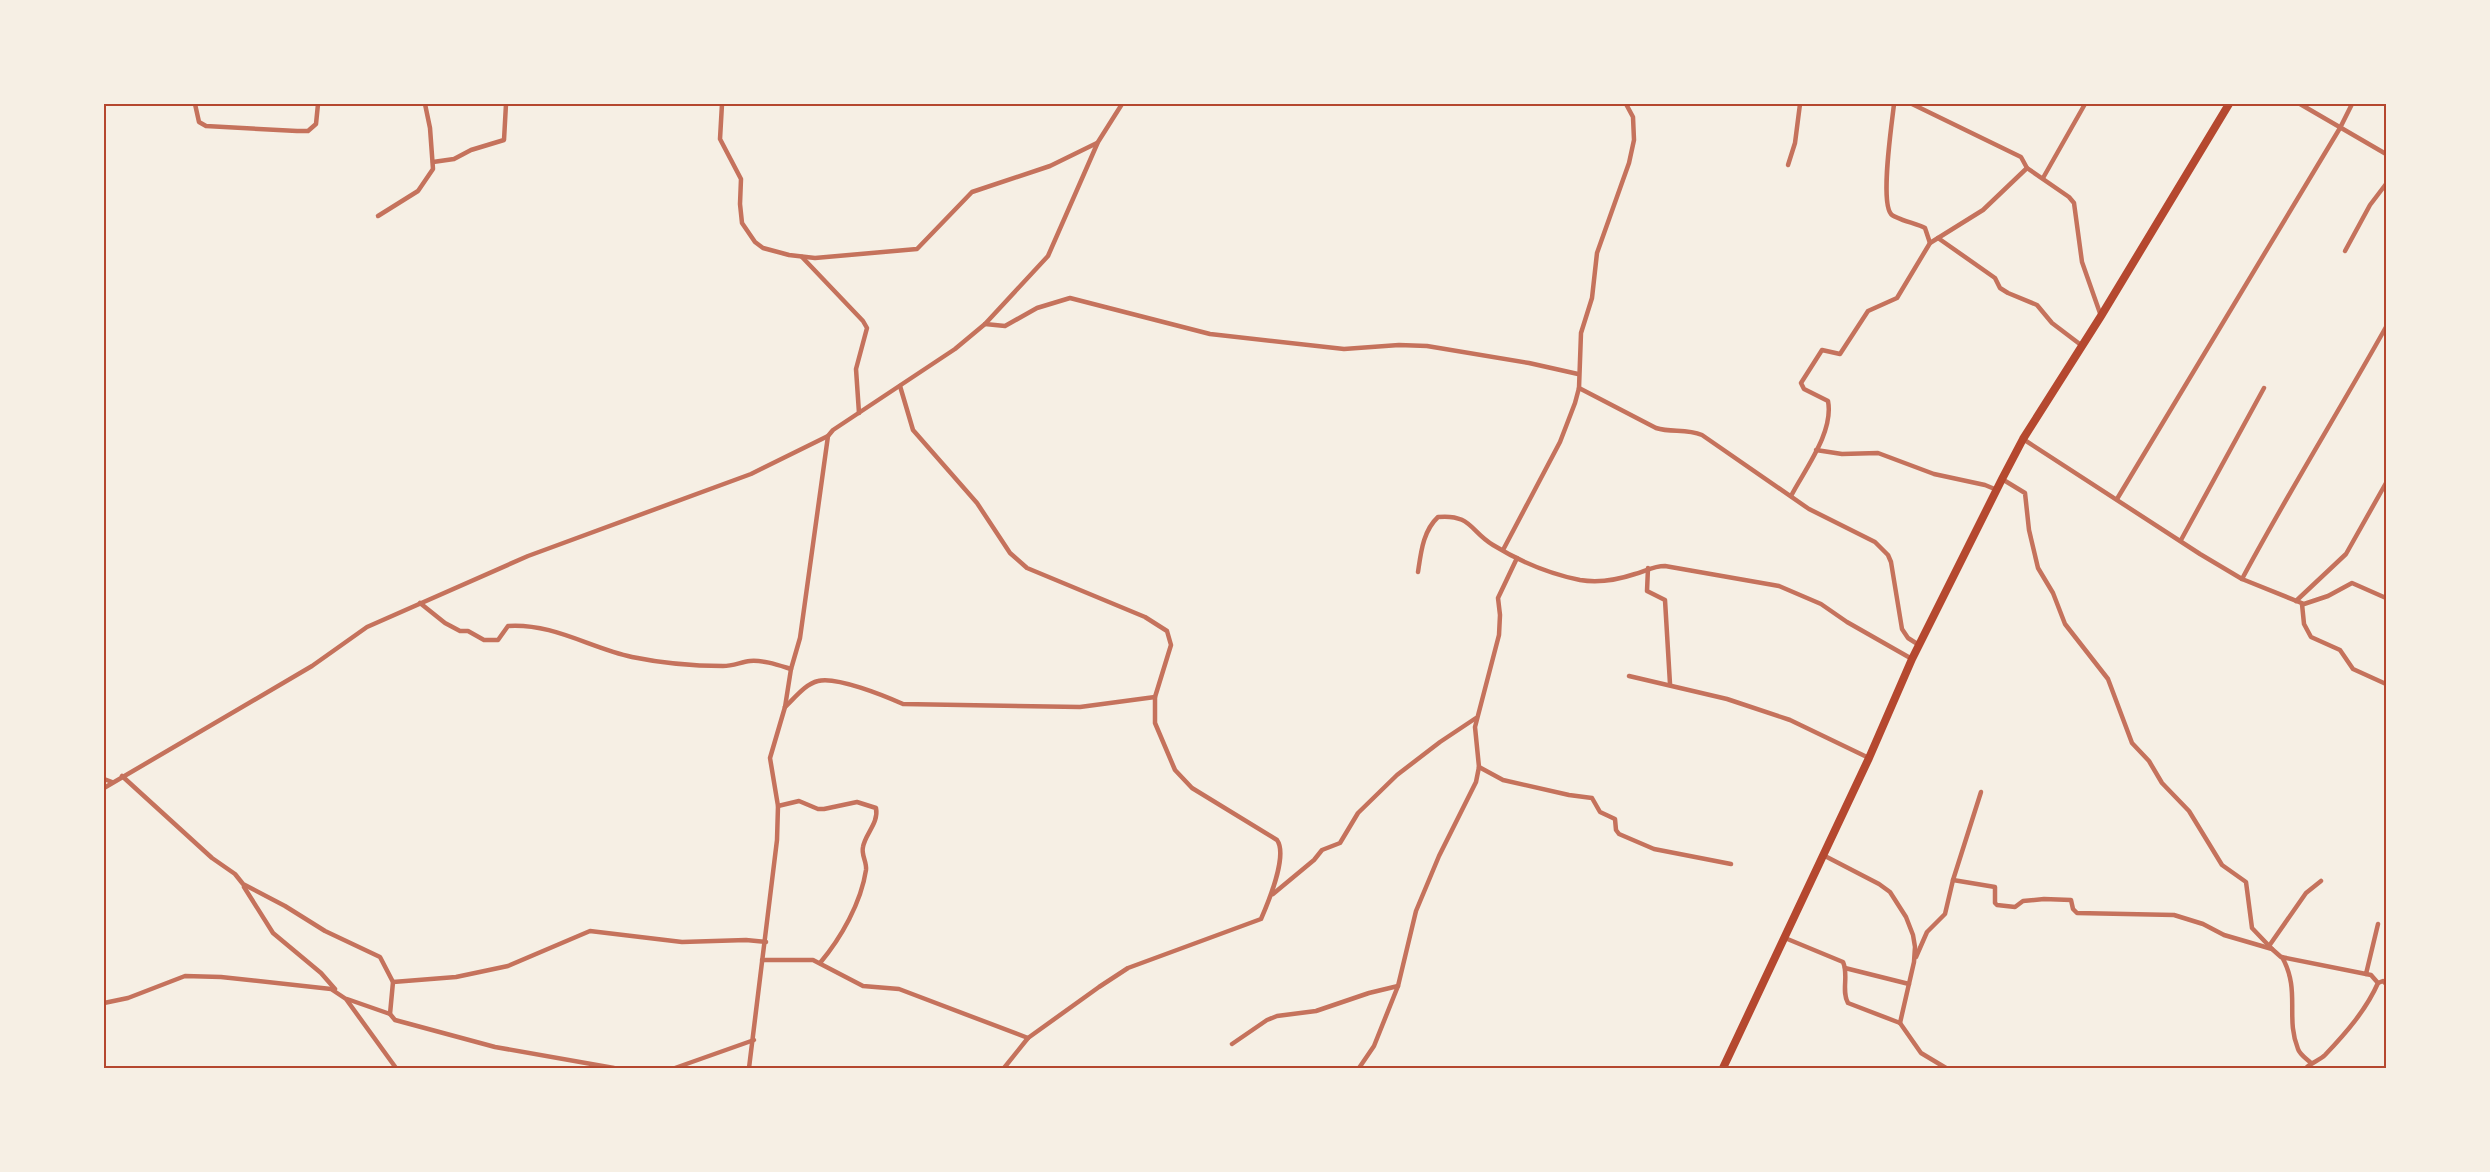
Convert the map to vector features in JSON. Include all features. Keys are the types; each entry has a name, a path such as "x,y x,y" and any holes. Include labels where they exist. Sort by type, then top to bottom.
{"highway":[{"path":"1722,1068 1869,758 1912,659 2002,478 2023,439 2101,316 2229,104"}],"street":[{"path":"195,104 197,119 206,126 297,131 308,131 316,124 318,104"},
{"path":"378,216 418,191 431,174 433,162 428,112 425,104"},
{"path":"433,162 454,159 471,150 504,140 506,104"},
{"path":"723,104 720,139 741,179 740,213 747,233 763,248 802,257 815,258 917,249 936,232 964,198 972,192 1050,166 1098,142"},
{"path":"104,788 312,666 367,627 528,556 751,474 828,436 955,349 985,324 1048,256 1098,142 1122,104"},
{"path":"1503,550 1560,442 1579,388 1581,333 1592,298 1597,253 1629,163 1634,140 1634,117 1626,104"},
{"path":"1788,165 1795,143 1800,104"},
{"path":"1894,104 1886,174 1889,211 1895,217 1925,228 1930,243"},
{"path":"1912,104 2021,157 2027,168 2074,203 2082,262 2101,316"},
{"path":"2043,178 2085,104"},
{"path":"2300,104 2386,154"},
{"path":"2117,499 2340,128 2352,104"},
{"path":"1791,496 1825,433 1830,415 1828,401 1804,389 1802,380 1822,350 1840,354 1868,311 1897,298 1930,243 1983,210 2027,168"},
{"path":"2345,251 2370,205 2386,184"},
{"path":"1938,238 1995,278 2001,288 2008,293 2037,305 2052,323 2081,345"},
{"path":"802,257 867,328 856,369 859,413"},
{"path":"985,324 1005,326 1037,308 1070,298 1210,334 1344,349 1399,345 1427,346 1529,363 1578,374"},
{"path":"2242,579 2280,508 2386,327"},
{"path":"900,386 913,430 977,503 1010,553 1019,562 1145,618 1167,631 1171,645 1155,697 1155,723 1179,777 1192,788 1279,841 1281,852 1272,895 1261,919 1128,968 1028,1038 1004,1068"},
{"path":"2181,540 2264,387"},
{"path":"1579,388 1656,428 1664,431 1692,430 1702,435 1809,509 1875,542 1888,555 1896,579 1902,628 1908,638 1920,645"},
{"path":"749,1068 777,840 778,806 770,758 785,707 791,669 800,638 828,436"},
{"path":"2023,439 2242,579 2302,604 2326,597 2352,584 2386,598"},
{"path":"1816,450 1842,454 1878,453 1934,474 1985,485 1997,490"},
{"path":"2002,478 2025,493 2029,530 2038,568 2053,593 2066,625 2108,679 2132,743 2150,761 2162,783 2189,811 2209,848 2222,865 2230,873 2246,882 2252,928 2281,957 2290,971 2293,1024 2298,1052 2311,1063"},
{"path":"2296,601 2346,554 2386,483"},
{"path":"1418,572 1424,539 1438,517 1462,519 1490,543 1517,558 1563,576 1591,581 1613,579 1638,574 1648,568 1665,566 1779,586 1821,604 1847,622 1912,659"},
{"path":"1359,1068 1374,1046 1398,986 1416,911 1439,856 1476,782 1479,767 1475,735 1476,718 1500,627 1498,598 1517,558"},
{"path":"1648,568 1647,591 1665,600 1670,684"},
{"path":"420,603 445,623 484,640 498,640 508,626 530,627 551,629 600,649 633,657 708,666 729,666 753,661 791,669"},
{"path":"2302,604 2303,621 2310,635 2340,650 2353,669 2386,684"},
{"path":"1629,676 1719,696 1790,720 1869,758"},
{"path":"785,707 810,685 820,680 877,692 903,704 1080,707 1155,697"},
{"path":"1272,895 1314,860 1322,850 1340,843 1359,813 1397,775 1476,718"},
{"path":"1479,767 1503,780 1592,798 1600,812 1615,819 1617,832 1654,849 1731,864"},
{"path":"122,776 212,858 235,874 273,933 321,973 346,999 396,1068"},
{"path":"104,779 112,782"},
{"path":"1900,1023 1914,962 1927,932 1945,914 1953,880 1981,792"},
{"path":"778,806 799,801 818,809 824,809 857,802 876,808 877,813 870,833 863,845 866,870 859,895 837,942 820,963"},
{"path":"1822,854 1873,879 1890,892 1906,917 1914,936 1914,962"},
{"path":"1953,880 1995,887 1997,905 2015,907 2023,901 2059,899 2071,900 2073,909 2077,913 2174,915 2224,935 2271,947"},
{"path":"2271,947 2306,893 2321,881"},
{"path":"243,884 325,931 380,957 393,982 390,1014"},
{"path":"2367,974 2378,924"},
{"path":"393,982 456,977 508,966 590,931 682,942 746,940 766,942"},
{"path":"1785,938 1843,962 1845,997 1848,1003 1900,1023 1921,1053 1946,1068"},
{"path":"2281,957 2371,975 2378,983"},
{"path":"762,960 805,959 820,963 863,986 899,989 1028,1038"},
{"path":"1845,968 1909,984"},
{"path":"104,1003 128,998 173,979 196,976 321,987 338,992"},
{"path":"2378,983 2383,981 2386,984"},
{"path":"2306,1068 2322,1058 2340,1038 2370,1002 2378,983"},
{"path":"1232,1044 1277,1016 1316,1011 1398,986"},
{"path":"346,999 390,1014 395,1020 495,1047 614,1068"},
{"path":"675,1068 754,1040"}]}
